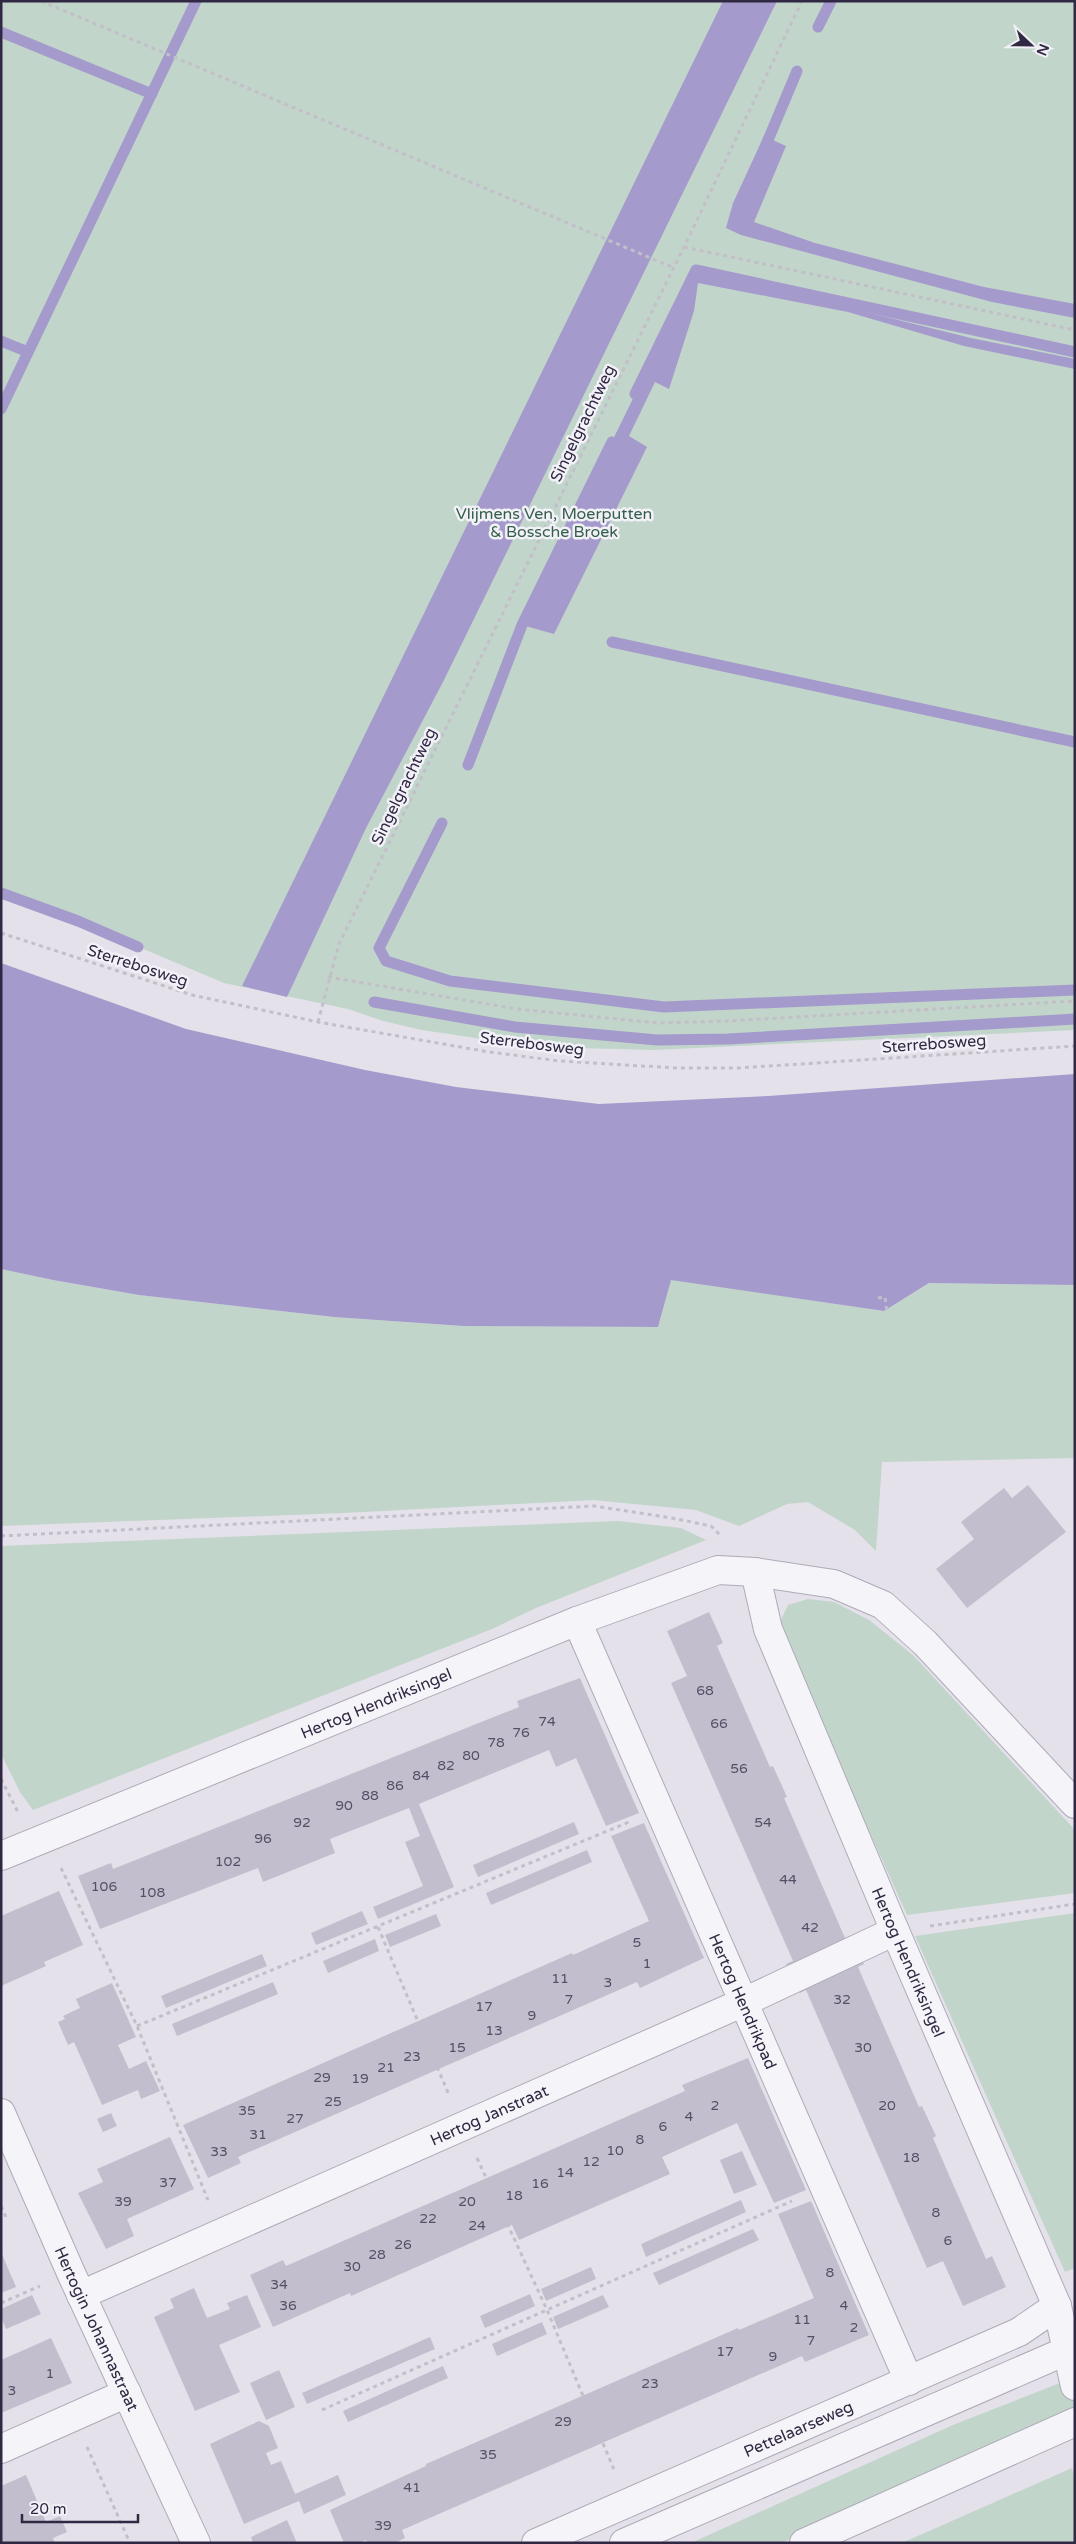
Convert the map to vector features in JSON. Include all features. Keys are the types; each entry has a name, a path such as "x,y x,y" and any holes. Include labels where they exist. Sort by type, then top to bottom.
{"street":[{"name":"Hertog Hendriksingel","path":"1,1856 577,1621 718,1570 755,1572 834,1584 883,1605 925,1643 1075,1804"},
{"name":"Hertog Hendriksingel","path":"755,1572 768,1628 895,1931 1057,2306 1071,2349 1075,2386"},
{"name":"Hertog Hendrikpad","path":"577,1621 910,2381"},
{"name":"Hertog Janstraat","path":"76,2284 222,2234 744,2002 895,1931"},
{"name":"Hertogin Johannastraat","path":"1,2113 76,2284 196,2543"},
{"name":"Pettelaarseweg","path":"536,2543 1020,2332 1057,2306"},
{"path":"624,2543 1071,2349"},
{"path":"1,2449 127,2393"},
{"path":"804,2543 1075,2422"}],"path":[{"path":"41,1 672,268"},
{"name":"Singelgrachtweg","path":"318,1022 328,977 339,944 684,247 802,1"},
{"path":"684,247 1075,330"},
{"name":"Sterrebosweg","path":"1,933 192,995 318,1022 489,1052 560,1061 676,1068 801,1064 1075,1046"},
{"path":"328,977 518,1009 658,1023 737,1021 1075,1002"},
{"path":"878,1298 885,1296 887,1312"},
{"path":"1,1536 594,1506 711,1526 740,1553 755,1572"},
{"path":"136,2026 659,1809"},
{"path":"47,1838 136,2026 222,2234"},
{"path":"895,1931 1075,1904"},
{"path":"378,1927 462,2126 546,2310 628,2503"},
{"path":"322,2410 825,2187"},
{"path":"1,2206 9,2224"},
{"path":"34,2278 41,2296"},
{"path":"1,2303 38,2287 76,2284"},
{"path":"74,2417 130,2543"}],"green space":[{"name":"Vlijmens Ven, Moerputten & Bossche Broek","path":"1,1 1075,1 1075,1030 654,1050 577,1048 489,1040 422,1030 383,1021 348,1009 224,983 77,921 1,893"},
{"path":"1,1269 139,1295 334,1317 463,1326 658,1327 671,1279 884,1311 929,1283 1075,1285 1075,1458 882,1462 876,1551 855,1530 808,1502 787,1504 739,1526 696,1510 593,1500 344,1513 1,1526"},
{"path":"617,1521 681,1528 706,1540 536,1608 492,1629 33,1810 20,1792 1,1754 1,1546"},
{"path":"808,1599 834,1602 869,1620 913,1655 1075,1830 1075,1893 907,1915 784,1642 781,1620 788,1605"},
{"path":"1075,1913 1075,2268 1065,2272 915,1936"},
{"path":"1070,2379 1075,2388 1075,2411 1032,2433 781,2543 691,2543 953,2425"},
{"path":"1072,2468 1075,2480 1075,2543 902,2543"}],"shaded area":[{"path":"723,1 777,1 443,682 366,828 287,997 242,986"},
{"path":"764,136 786,146 754,222 815,243 984,287 1075,304 1075,318 992,302 741,235 726,228 733,203"},
{"path":"696,270 971,338 1075,359 1075,369 964,346 848,312 698,283 694,311 669,389 655,382 629,436 647,447 554,634 522,625"},
{"path":"1,963 186,1029 365,1070 456,1087 599,1104 768,1096 1075,1074 1075,1285 929,1283 884,1311 671,1280 658,1327 463,1326 334,1317 139,1295 1,1269"}],"building":[{"path":"1028,1485 1066,1532 967,1608 936,1569 974,1539 961,1522 1004,1488 1012,1498"},
{"path":"709,1612 723,1643 717,1646 770,1767 773,1766 787,1797 784,1798 845,1938 852,1935 864,1964 858,1967 919,2107 922,2106 936,2136 933,2138 986,2259 992,2256 1006,2287 963,2306 943,2261 927,2268 806,1990 800,1993 786,1964 793,1961 671,1683 687,1676 667,1631"},
{"path":"580,1678 639,1813 606,1826 576,1758 556,1767 549,1750 419,1804 454,1887 378,1919 373,1907 423,1886 405,1842 420,1836 409,1808 330,1839 335,1853 263,1882 258,1868 100,1929 78,1876 111,1863 113,1869 519,1707 517,1701"},
{"path":"574,1822 579,1834 478,1877 473,1865"},
{"path":"644,1823 704,1958 640,1988 637,1982 238,2157 241,2163 208,2178 183,2125 572,1953 573,1955 649,1921 611,1836"},
{"path":"587,1850 592,1862 491,1905 486,1893"},
{"path":"59,1891 83,1945 44,1962 46,1966 1,1986 1,1916"},
{"path":"362,1911 368,1924 316,1945 311,1933"},
{"path":"436,1914 441,1926 390,1947 385,1935"},
{"path":"375,1939 379,1951 328,1973 323,1961"},
{"path":"262,1954 267,1966 166,2008 161,1996"},
{"path":"273,1982 278,1994 177,2036 172,2024"},
{"path":"112,1983 136,2037 118,2045 129,2069 146,2061 160,2091 141,2099 138,2090 102,2105 74,2042 68,2045 58,2022 65,2019 63,2016 80,2008 76,1999"},
{"path":"748,2058 806,2190 774,2203 737,2123 662,2157 670,2174 519,2240 512,2225 351,2296 350,2293 273,2327 250,2275 283,2260 286,2266 685,2091 682,2085"},
{"path":"111,2113 117,2126 103,2132 97,2119"},
{"path":"170,2137 194,2189 127,2219 134,2236 106,2249 78,2193 103,2182 97,2169"},
{"path":"742,2151 757,2185 734,2194 720,2160"},
{"path":"741,2200 746,2212 646,2257 641,2244"},
{"path":"811,2201 869,2335 805,2362 802,2356 402,2530 405,2538 395,2543 368,2543 366,2540 359,2543 344,2543 330,2510 426,2466 426,2464 738,2328 739,2330 814,2298 778,2214"},
{"path":"753,2229 759,2240 659,2285 653,2273"},
{"path":"1,2252 16,2287 1,2293"},
{"path":"591,2267 596,2279 546,2301 541,2289"},
{"path":"194,2288 207,2318 230,2309 227,2303 247,2295 261,2327 219,2345 240,2392 195,2411 154,2317 174,2308 170,2299"},
{"path":"530,2294 535,2306 485,2328 480,2316"},
{"path":"32,2295 41,2314 6,2329 1,2317 1,2309"},
{"path":"603,2295 609,2307 558,2329 553,2317"},
{"path":"542,2322 547,2334 497,2356 492,2344"},
{"path":"430,2337 435,2349 307,2404 302,2393"},
{"path":"51,2338 72,2383 1,2413 1,2360"},
{"path":"443,2366 448,2378 348,2422 343,2411"},
{"path":"279,2370 295,2407 266,2420 250,2383"},
{"path":"259,2421 269,2426 278,2448 266,2453 271,2465 281,2461 295,2494 338,2475 346,2495 304,2514 299,2501 244,2524 210,2444"},
{"path":"26,2475 46,2522 60,2516 67,2532 53,2538 55,2543 1,2543 1,2486"},
{"path":"287,2520 297,2543 253,2543 251,2537"}],"waterway":[{"path":"1,409 196,1"},
{"path":"818,27 831,1"},
{"path":"1,32 152,94"},
{"path":"763,152 797,71"},
{"path":"635,394 696,270 1075,352"},
{"path":"1,341 28,352"},
{"path":"468,765 522,625 612,442"},
{"path":"612,642 1075,742"},
{"path":"442,823 379,948 386,961 450,981 664,1007 1075,990"},
{"path":"1,893 78,921 138,947"},
{"path":"374,1002 515,1027 657,1040 728,1039 1075,1019"}]}
